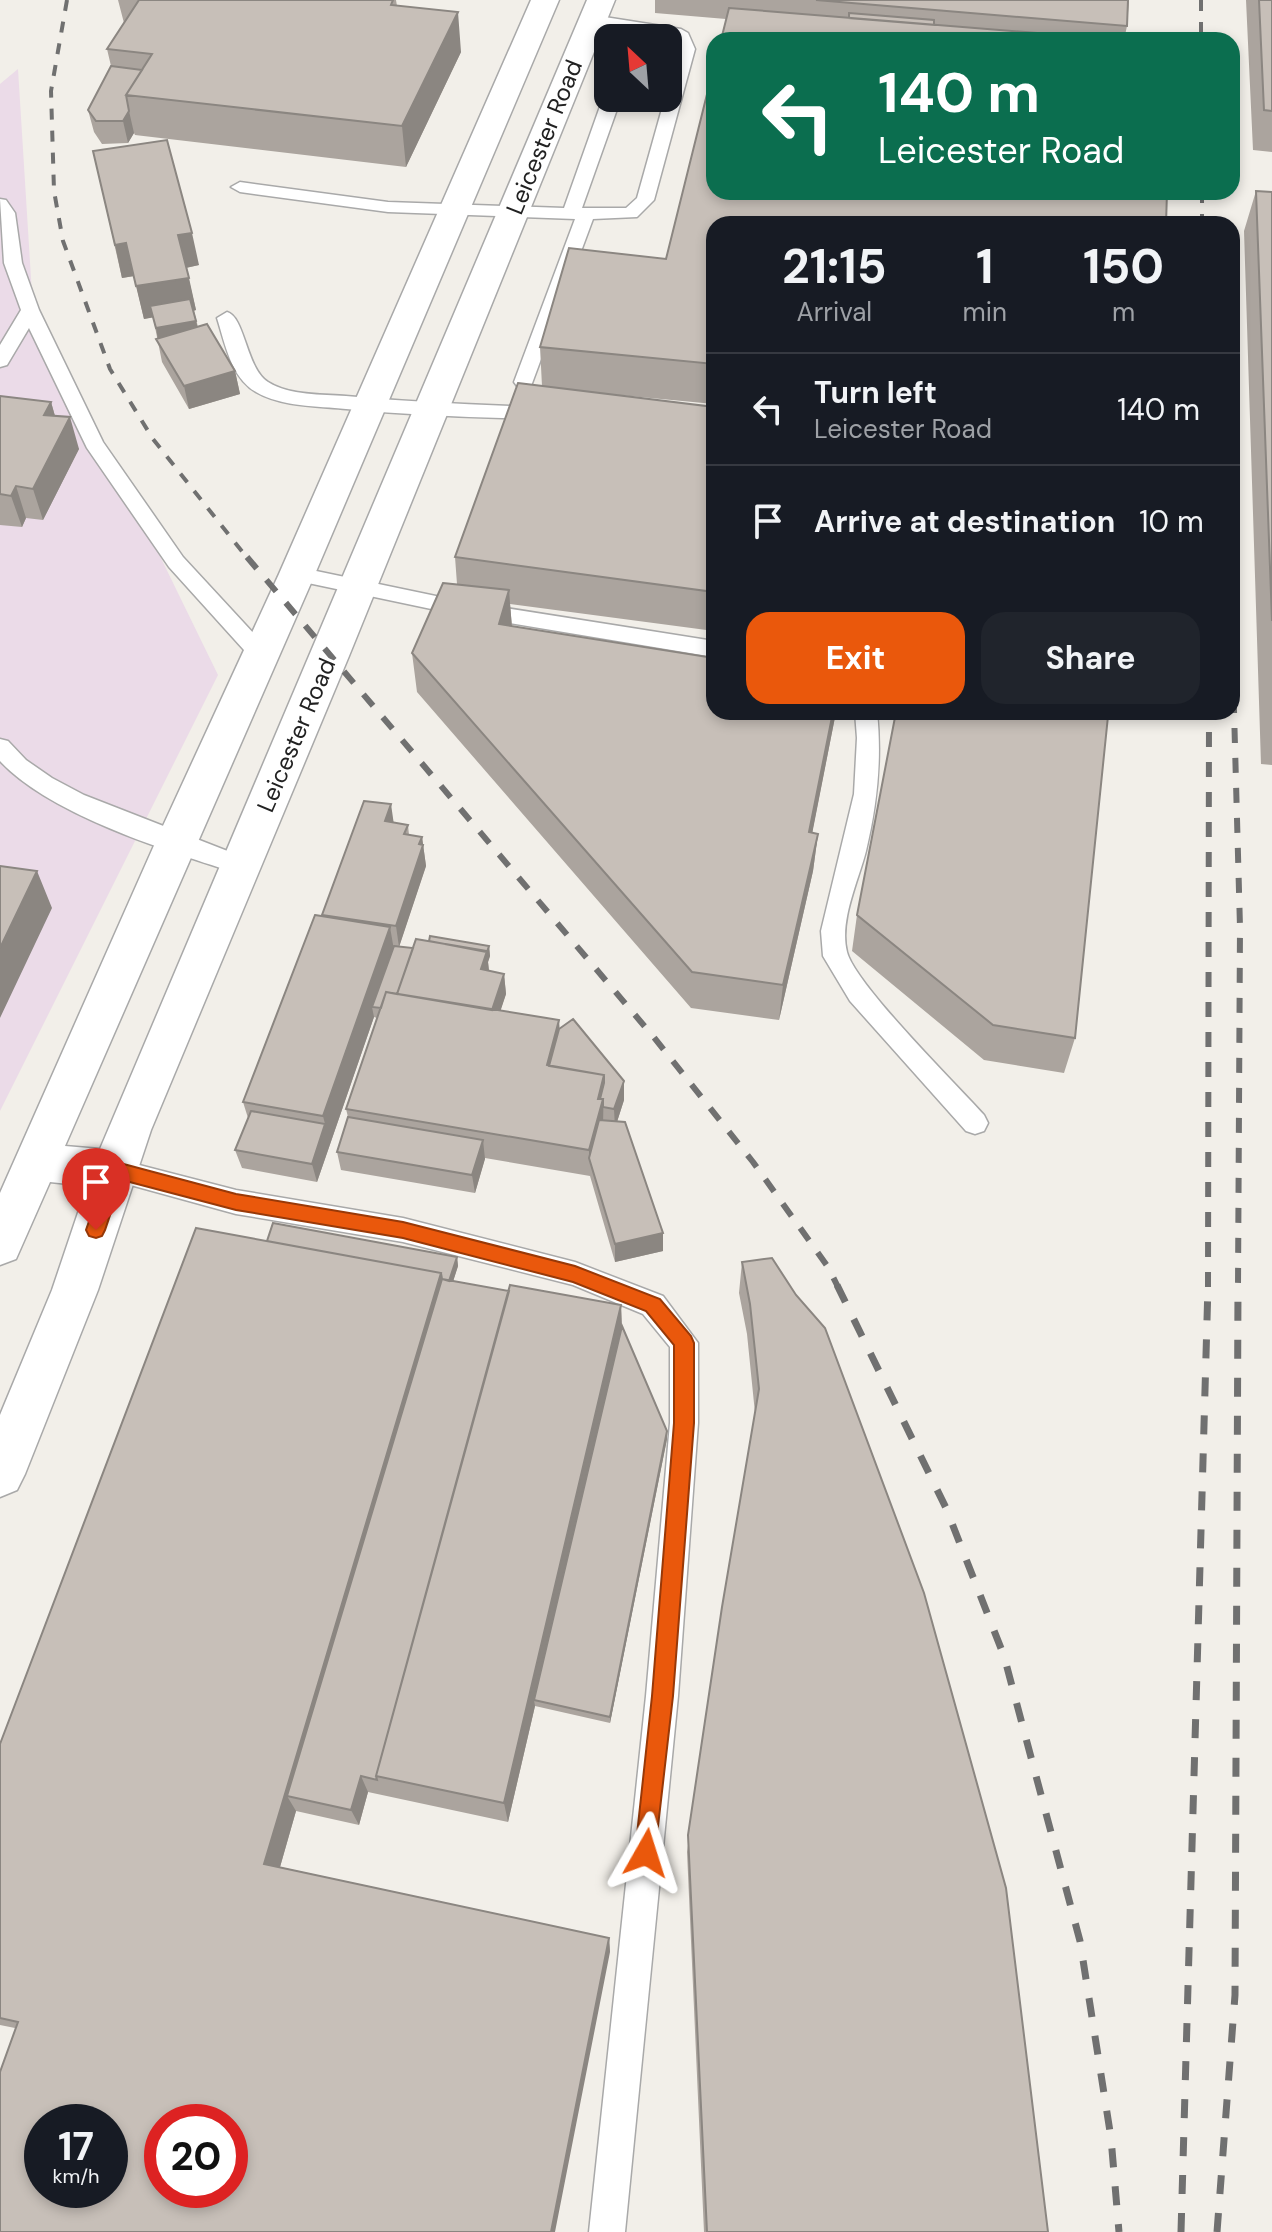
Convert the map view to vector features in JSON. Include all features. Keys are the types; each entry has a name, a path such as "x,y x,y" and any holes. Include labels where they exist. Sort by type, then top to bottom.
{"street":[{"path":"0,1245 176,841 297,574 542,7 596,10"},
{"name":"Leicester Road","path":"0,1474 75,1290 129,1130 330,656 596,10"},
{"path":"36,1162 116,1170"}],"lane":[{"path":"596,10 621,24"},
{"path":"682,37 687,49 682,70"},
{"path":"524,382 608,112"},
{"path":"240,187 388,207 623,214 640,208 645,200 671,112"},
{"path":"0,204 6,213 13,263 30,310 94,443 176,562 261,655"},
{"path":"0,361 30,310"},
{"path":"227,318 249,376 263,388 294,398 431,410 564,415"},
{"path":"297,574 455,607 706,648"},
{"path":"867,720 870,737 866,782 833,931 835,956 859,994 975,1123"},
{"path":"0,747 10,762 69,800 240,865"},
{"path":"116,1170 236,1202 403,1230 575,1274 653,1305 684,1343 684,1423 662,1696 607,2232"}],"shaded area":[{"path":"18,69 32,294 218,675 0,1111 0,84"}],"building":[{"path":"139,0 393,0 391,5 458,12 402,126 126,95 152,54 107,49"},
{"path":"816,0 1128,0 1127,26"},
{"path":"1259,0 1272,0 1272,111 1264,110"},
{"path":"729,8 1024,32 723,32"},
{"path":"849,13 934,20 934,25 849,18"},
{"path":"111,66 142,70 126,95 129,111 123,121 96,121 88,110"},
{"path":"706,98 706,200 1167,200 1166,216 706,216 706,363 540,347 569,248 666,259"},
{"path":"167,140 192,233 178,235 189,278 136,286 126,243 115,245 93,151"},
{"path":"1256,191 1272,192 1272,621"},
{"path":"190,299 196,321 156,328 150,306"},
{"path":"207,324 235,371 184,386 156,339"},
{"path":"518,383 706,406 706,591 455,557"},
{"path":"0,396 51,402 44,415 70,417 33,489 16,486 11,496 0,494"},
{"path":"443,583 509,590 499,624 706,657 706,720 831,720 809,832 818,834 783,985 692,972 412,653"},
{"path":"894,720 1108,720 1075,1038 993,1025 857,915"},
{"path":"364,801 391,804 385,821 408,825 404,834 422,837 419,844 423,845 396,926 322,915"},
{"path":"0,866 37,871 0,948"},
{"path":"315,915 390,927 323,1116 243,1102"},
{"path":"430,936 489,946 487,952 429,941"},
{"path":"416,939 487,951 481,969 504,974 492,1010 397,994"},
{"path":"394,946 413,948 397,994 386,992 381,1008 372,1007"},
{"path":"386,992 559,1020 547,1065 604,1075 598,1099 603,1099 589,1150 346,1109"},
{"path":"573,1019 624,1081 614,1109 603,1107 603,1099 600,1099 604,1075 549,1066 559,1029"},
{"path":"251,1111 325,1124 312,1164 235,1150"},
{"path":"348,1117 483,1140 472,1175 337,1152"},
{"path":"599,1120 625,1122 663,1233 615,1244 589,1158"},
{"path":"273,1223 457,1257 449,1281 442,1279 441,1273 267,1241"},
{"path":"196,1228 441,1273 264,1864 609,1938 551,2232 0,2232 0,2072 18,2022 0,2018 0,1744"},
{"path":"772,1258 796,1295 825,1328 924,1593 1006,1888 1048,2232 707,2232 688,1835 759,1389 742,1262"},
{"path":"442,1279 509,1291 377,1780 361,1776 351,1810 287,1796"},
{"path":"510,1285 621,1305 504,1803 376,1776"},
{"path":"622,1326 667,1431 610,1717 534,1700"}],"railway":[{"path":"67,0 51,91 54,191 63,241 110,369 153,439 248,559"},
{"path":"1201,0 1201,32"},
{"path":"1202,200 1202,216"},
{"path":"247,557 652,1035 753,1162 828,1267 837,1285"},
{"path":"1208,1287 1209,720"},
{"path":"1234,720 1240,927 1238,1287"},
{"path":"837,1285 946,1508 1004,1656 1080,1941 1111,2138 1119,2232"},
{"path":"1181,2232 1208,1285"},
{"path":"1217,2232 1235,1995 1238,1285"}],"route":[{"path":"96,1230 116,1170 236,1202 403,1230 575,1274 653,1305 684,1343 684,1423 646,1853"}]}
